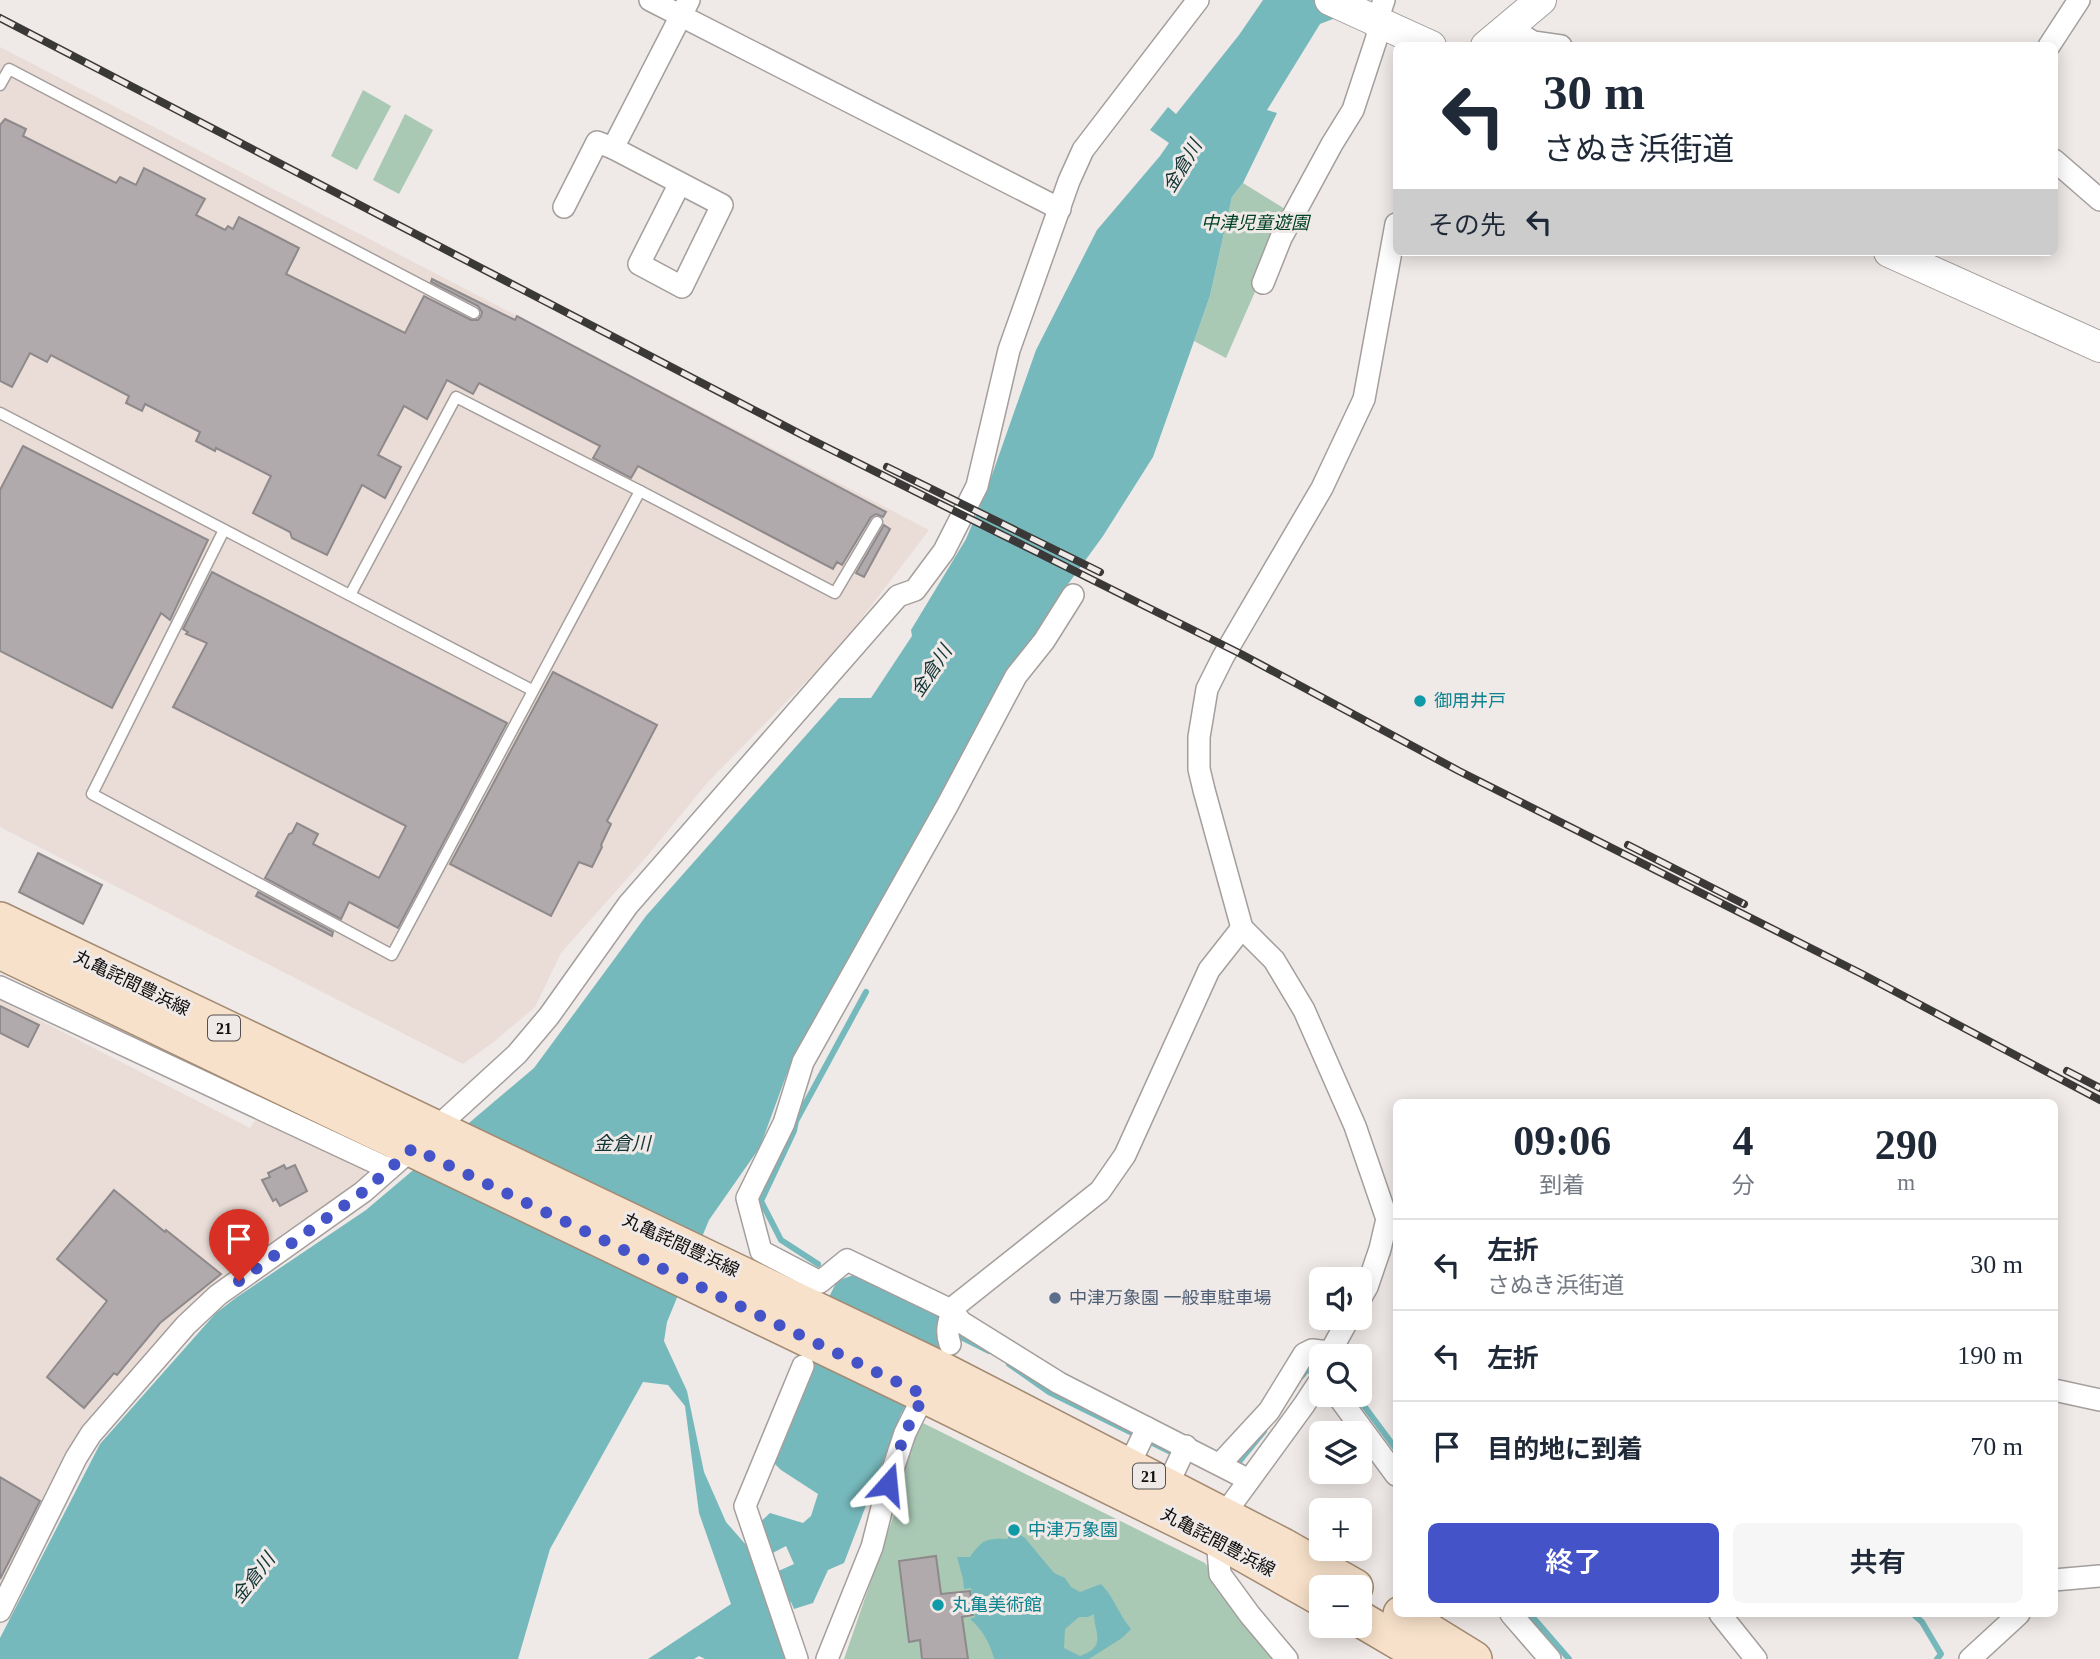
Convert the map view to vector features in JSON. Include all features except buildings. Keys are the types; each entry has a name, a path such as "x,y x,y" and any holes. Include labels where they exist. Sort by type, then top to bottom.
{"main road":[{"name":"丸亀詫間豊浜線","path":"0,920 422,1147"},
{"name":"丸亀詫間豊浜線","path":"0,951 422,1147"},
{"name":"21","path":"422,1147 944,1347"},
{"name":"丸亀詫間豊浜線","path":"944,1347 1178,1462 1220,1527 1283,1546 1333,1575"},
{"name":"丸亀詫間豊浜線","path":"944,1347 1220,1527 1309,1590"},
{"path":"1372,1597 1393,1609"},
{"path":"1407,1617 1474,1659"},
{"path":"1372,1626 1428,1659"}],"street":[{"path":"650,0 685,8 1060,209"},
{"path":"0,1611 90,1434 186,1325 218,1295 422,1147 517,1054 549,1016 628,905 898,596 915,590 944,551 977,486 1009,350 1083,150 1198,0"},
{"path":"1330,0 1376,12 1425,42"},
{"path":"1498,36 1541,0"},
{"path":"2052,42 2079,0"},
{"path":"613,148 685,8"},
{"path":"1263,283 1281,238 1353,110 1377,37 1376,12"},
{"path":"1498,36 1539,42"},
{"path":"564,207 597,142 613,148 680,183 722,205 682,287 639,264 680,183"},
{"path":"2058,164 2100,201"},
{"path":"1372,1272 1392,1222 1355,1126 1304,1010 1274,960 1242,928 1199,769 1199,737 1207,690 1223,657 1322,488 1364,399 1393,241"},
{"path":"1898,256 2100,347"},
{"path":"944,1347 848,1260 820,1282 761,1251 747,1198 784,1123 803,1062 929,840 1016,676 1044,641 1073,595"},
{"path":"827,1659 873,1547 888,1484 905,1433 944,1347 955,1306 995,1279 1100,1191 1125,1155 1209,970 1242,928"},
{"path":"0,986 422,1147"},
{"path":"944,1347 961,1322 1059,1383 1140,1443"},
{"path":"1287,1659 1220,1574 1220,1527 1233,1471 1304,1354 1309,1352"},
{"path":"798,1659 745,1506 803,1366"},
{"path":"2058,1391 2100,1400"},
{"path":"1233,1471 1309,1392"},
{"path":"1346,1407 1393,1471"},
{"path":"1178,1462 1233,1471"},
{"path":"2058,1580 2100,1576"},
{"path":"1514,1617 1550,1659"},
{"path":"1722,1617 1756,1659"},
{"path":"1970,1659 2016,1617"}],"lane":[{"path":"0,85 9,69 474,313"},
{"path":"350,595 456,397 835,593 877,522"},
{"path":"0,413 533,690"},
{"path":"224,530 92,794 392,955 640,491"}],"shaded area":[{"path":"0,47 929,530 839,648 707,783 648,855 561,953 535,1007 463,1064 0,827"},
{"path":"0,1000 250,1128 256,1119 357,1164 366,1176 89,1425 0,1600"}],"green space":[{"path":"363,90 391,106 357,170 331,156"},
{"path":"405,114 433,130 399,194 373,180"},
{"name":"中津児童遊園","path":"1243,183 1290,212 1226,358 1194,341 1210,296 1232,197"},
{"name":"中津万象園","path":"921,1422 1205,1563 1272,1659 844,1659 900,1497 897,1490"}],"water":[{"name":"金倉川","path":"1263,0 1350,0 1333,19 1320,24 1267,110 1277,113 1243,183 1232,197 1210,296 1153,457 1020,660 789,1068 760,1147 709,1220 667,1322 664,1341 687,1391 704,1472 726,1522 754,1554 786,1659 705,1659 699,1656 694,1659 648,1659 731,1604 699,1513 685,1406 668,1385 643,1382 550,1549 518,1659 0,1659 0,1638 100,1444 216,1313 366,1210 534,1068 646,916 839,698 871,698 912,636 911,630 966,539 987,489 1036,350 1097,230 1169,143 1150,130 1168,107 1176,114 1239,35"},
{"path":"856,1274 944,1314 941,1346 901,1414 844,1563 828,1570 813,1603 794,1609 791,1602 785,1604 774,1573 794,1564 786,1546 769,1555 757,1525 770,1513 803,1523 811,1516 818,1494 781,1470 768,1457 830,1295 837,1281"},
{"path":"1013,1530 1025,1538 1054,1573 1065,1578 1071,1587 1080,1592 1101,1584 1131,1629 1089,1659 994,1659 985,1637 970,1619 975,1617 971,1588 964,1589 957,1557 970,1557 985,1541 1007,1539","holes":["1094,1614 1098,1638 1094,1648 1080,1656 1064,1648 1065,1629 1079,1617"]}],"waterway":[{"path":"818,1264 781,1240 761,1201 794,1131 796,1121 866,992"},
{"path":"951,1332 989,1351"},
{"path":"1009,1364 1049,1392 1175,1454"},
{"path":"1302,1376 1309,1370"},
{"path":"1365,1407 1393,1445"},
{"path":"1233,1469 1264,1431"},
{"path":"1533,1617 1569,1659"},
{"path":"1916,1617 1941,1654 1937,1659"}],"railway":[{"path":"0,18 806,437 1241,654 1459,771 1862,974 2100,1100"},
{"path":"887,467 1100,572"},
{"path":"1628,845 1744,904"},
{"path":"2067,1071 2100,1088"}],"place":[{"name":"御用井戸","path":"1420,701"},
{"name":"中津万象園 一般車駐車場","path":"1055,1298"},
{"name":"中津万象園","path":"1014,1530"},
{"name":"丸亀美術館","path":"938,1605"}],"route":[{"path":"239,1281 363,1192 413,1148 924,1395 905,1433 888,1484"}]}
